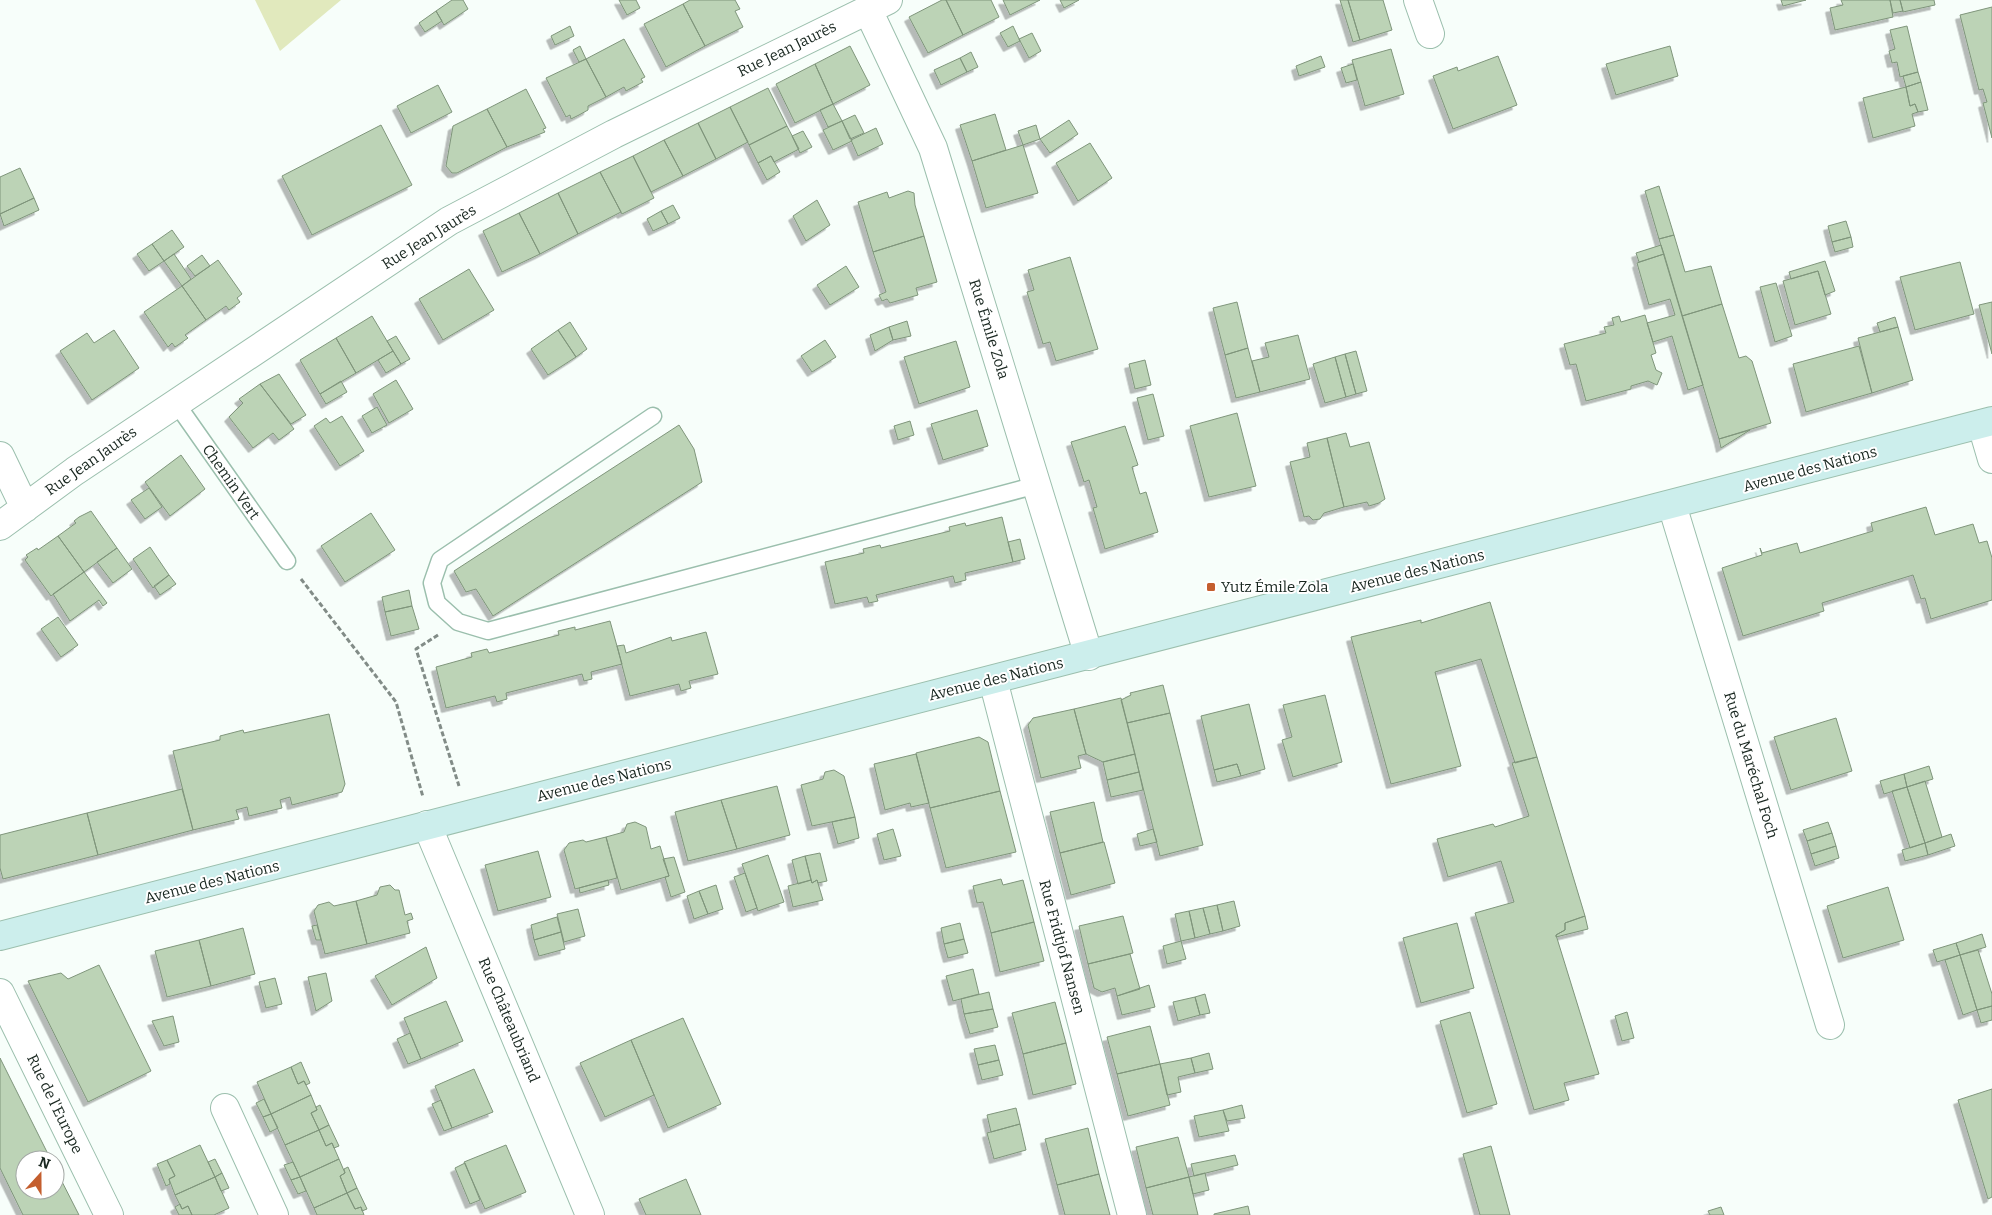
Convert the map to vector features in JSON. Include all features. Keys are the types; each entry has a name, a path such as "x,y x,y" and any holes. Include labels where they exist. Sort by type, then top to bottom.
{"main road":[{"name":"Avenue des Nations","path":"0,936 1987,423"}],"street":[{"path":"1418,0 1430,34"},
{"name":"Rue Jean Jaurès","path":"0,526 75,471 449,221 614,134 878,5"},
{"name":"Rue Émile Zola","path":"878,5 933,148 1089,656"},
{"path":"1987,423 1992,459"},
{"path":"0,456 25,508"},
{"name":"Rue du Maréchal Foch","path":"1672,505 1830,1025"},
{"name":"Rue Fridtjof Nansen","path":"993,680 1132,1215"},
{"name":"Rue Châteaubriand","path":"427,825 590,1215"},
{"name":"Rue de l'Europe","path":"0,993 109,1215"},
{"path":"225,1108 274,1215"}],"lane":[{"name":"Chemin Vert","path":"176,404 287,561"},
{"path":"652,416 440,560 432,583 438,603 458,622 488,631 1037,485"}],"path":[{"path":"287,561 396,702 422,794 427,825"},
{"path":"458,622 416,649 459,784 465,816"}],"green space":[{"path":"255,0 341,0 280,51"}],"building":[{"path":"452,0 463,0 468,9 444,25 436,11"},
{"path":"619,0 636,0 640,8 627,15"},
{"path":"690,0 735,0 740,9 735,11 743,27 705,46 683,4"},
{"path":"942,0 946,0 963,35 928,53 909,17"},
{"path":"946,0 991,0 999,17 963,35"},
{"path":"1003,0 1040,0 1010,15"},
{"path":"1060,0 1079,0 1064,8"},
{"path":"1340,0 1348,0 1360,40 1353,42"},
{"path":"1348,0 1383,0 1392,30 1360,40"},
{"path":"1781,0 1806,0 1783,6"},
{"path":"1841,0 1890,0 1893,17 1835,30 1830,8 1843,5"},
{"path":"1890,0 1900,0 1903,11 1893,13"},
{"path":"1900,0 1934,0 1935,5 1903,12"},
{"path":"683,4 705,46 666,67 644,24"},
{"path":"1992,7 1992,138 1983,103 1987,102 1983,89 1979,90 1960,15"},
{"path":"436,11 442,21 425,32 419,23"},
{"path":"570,26 574,36 555,45 551,36"},
{"path":"1013,26 1020,41 1008,47 1000,33"},
{"path":"1907,26 1918,72 1900,77 1897,62 1892,63 1889,51 1895,49 1890,30"},
{"path":"1032,33 1041,51 1029,58 1019,39"},
{"path":"624,39 645,77 641,79 643,82 626,91 624,87 606,97 586,59"},
{"path":"580,46 586,59 579,62 573,50"},
{"path":"850,46 870,85 833,104 815,64"},
{"path":"1670,46 1678,76 1616,95 1606,64"},
{"path":"1391,49 1404,94 1365,106 1352,60"},
{"path":"971,52 978,67 967,72 960,58"},
{"path":"1321,56 1325,67 1299,76 1296,66"},
{"path":"1498,56 1517,105 1453,129 1433,76 1457,67 1458,71"},
{"path":"960,58 967,72 941,85 934,70"},
{"path":"586,59 606,97 588,106 588,110 571,119 570,115 566,117 546,78"},
{"path":"815,64 833,104 795,123 776,84"},
{"path":"1353,64 1357,80 1346,83 1341,68"},
{"path":"1918,72 1921,82 1906,87 1903,76"},
{"path":"1921,82 1928,110 1918,112 1915,104 1910,106 1906,87"},
{"path":"438,85 452,112 411,133 397,106"},
{"path":"1906,87 1910,106 1915,104 1918,112 1912,114 1915,126 1873,138 1863,98"},
{"path":"768,88 787,126 749,145 730,107"},
{"path":"526,89 546,128 543,129 545,132 507,147 487,109"},
{"path":"833,104 842,121 828,127 820,110"},
{"path":"730,107 748,142 716,159 698,123"},
{"path":"487,109 507,147 457,173 452,173 446,166 453,126"},
{"path":"995,114 1006,150 972,161 960,125"},
{"path":"855,115 864,133 850,139 842,121"},
{"path":"1069,120 1078,134 1050,153 1040,139"},
{"path":"842,121 852,141 833,150 823,130"},
{"path":"698,123 716,159 683,176 664,140"},
{"path":"381,125 412,185 312,235 282,176"},
{"path":"1036,125 1040,139 1023,145 1018,131"},
{"path":"787,126 799,149 774,162 771,156 758,163 749,145"},
{"path":"876,128 883,144 858,156 851,140"},
{"path":"803,131 812,147 800,153 792,136"},
{"path":"664,140 683,176 651,192 633,156"},
{"path":"1090,143 1112,178 1078,201 1056,163"},
{"path":"1023,145 1038,193 986,208 972,161"},
{"path":"633,156 654,198 622,214 600,172"},
{"path":"771,156 780,172 767,180 758,163"},
{"path":"20,168 34,198 0,214 0,177"},
{"path":"600,172 621,212 578,234 558,193"},
{"path":"1659,186 1674,235 1659,239 1645,191"},
{"path":"908,191 914,193 915,205 924,236 873,252 858,202 887,192 889,198"},
{"path":"558,193 578,234 540,254 519,213"},
{"path":"34,198 39,210 4,226 0,214"},
{"path":"817,200 830,225 806,241 793,216"},
{"path":"673,205 680,218 668,224 661,211"},
{"path":"661,211 668,224 653,231 647,219"},
{"path":"519,213 540,254 502,272 483,231"},
{"path":"1846,221 1851,237 1832,242 1828,226"},
{"path":"172,230 184,247 164,261 152,244"},
{"path":"1674,235 1685,272 1711,266 1722,304 1682,316 1659,239"},
{"path":"924,236 937,282 916,288 918,295 890,303 887,299 882,301 879,295 886,292 873,252"},
{"path":"1851,237 1853,247 1835,252 1832,242"},
{"path":"152,244 164,261 149,271 137,254"},
{"path":"1661,245 1664,254 1639,262 1636,253"},
{"path":"174,254 191,279 182,286 164,261"},
{"path":"1664,254 1703,385 1688,390 1672,336 1653,342 1647,323 1675,315 1670,299 1649,305 1637,263"},
{"path":"202,255 210,266 195,276 187,266"},
{"path":"1070,257 1098,349 1056,361 1050,342 1043,344 1027,292 1034,290 1028,270"},
{"path":"218,260 242,294 237,298 240,302 229,310 226,306 206,320 182,286"},
{"path":"1825,261 1835,291 1825,295 1818,271 1791,279 1789,272"},
{"path":"1960,262 1974,314 1915,330 1900,277"},
{"path":"846,266 859,287 830,305 817,285"},
{"path":"469,269 494,310 443,340 419,299"},
{"path":"1818,271 1831,314 1795,325 1783,281"},
{"path":"1776,283 1792,336 1775,342 1760,287"},
{"path":"182,286 206,320 185,335 188,338 181,343 175,347 172,343 168,347 144,312"},
{"path":"1237,302 1248,348 1225,355 1213,308"},
{"path":"1992,302 1992,354 1979,305"},
{"path":"1722,304 1739,358 1746,356 1752,361 1771,423 1719,439 1682,316"},
{"path":"1645,315 1656,353 1651,355 1656,370 1662,373 1657,385 1648,381 1631,386 1631,389 1586,401 1576,364 1570,365 1564,344 1606,333 1604,327 1614,325 1612,318 1619,316 1621,322"},
{"path":"372,316 393,351 356,373 336,338"},
{"path":"1895,317 1898,327 1880,332 1877,323"},
{"path":"907,321 911,336 893,340 889,327"},
{"path":"570,322 587,349 576,357 558,330"},
{"path":"889,327 893,340 875,351 870,335"},
{"path":"1898,327 1913,380 1872,393 1858,338"},
{"path":"114,330 139,368 92,400 60,351 87,333 94,343"},
{"path":"558,330 576,357 548,375 531,349"},
{"path":"1298,335 1310,379 1260,392 1252,361 1269,357 1265,343"},
{"path":"396,336 410,359 401,364 387,341"},
{"path":"336,338 356,373 320,394 300,360"},
{"path":"825,340 836,357 812,372 801,356"},
{"path":"956,341 970,387 919,404 904,357"},
{"path":"1859,346 1872,393 1806,412 1793,364"},
{"path":"1248,348 1260,392 1236,398 1225,355"},
{"path":"393,351 401,364 386,373 378,360"},
{"path":"1356,351 1367,391 1356,394 1345,354"},
{"path":"1345,354 1356,394 1346,397 1335,357"},
{"path":"1335,357 1346,397 1325,403 1313,364"},
{"path":"1145,360 1151,385 1135,389 1129,364"},
{"path":"279,374 306,415 291,424 260,384"},
{"path":"396,380 413,409 389,423 373,394"},
{"path":"341,381 347,392 326,404 320,394"},
{"path":"260,384 294,429 279,440 273,433 253,448 229,417 243,403 239,399"},
{"path":"1153,394 1164,436 1148,440 1137,398"},
{"path":"377,407 387,425 372,433 362,416"},
{"path":"977,410 988,446 943,460 931,424"},
{"path":"1237,413 1256,486 1209,497 1190,426"},
{"path":"342,416 364,451 340,466 314,426 326,418 330,423"},
{"path":"910,421 914,435 898,440 894,426"},
{"path":"679,425 694,449 702,482 493,616 476,589 466,592 454,571"},
{"path":"1125,426 1138,465 1132,467 1140,494 1146,492 1158,532 1105,549 1093,508 1097,507 1089,480 1084,482 1071,442"},
{"path":"1750,430 1721,448 1719,439"},
{"path":"1346,433 1350,447 1369,442 1385,499 1379,503 1369,506 1367,502 1344,507 1327,438"},
{"path":"1327,438 1344,507 1324,513 1320,519 1313,520 1309,516 1304,517 1290,462 1310,457 1307,443"},
{"path":"181,455 205,489 170,516 145,482"},
{"path":"149,488 162,507 145,519 131,500"},
{"path":"1926,507 1935,535 1973,524 1979,543 1987,541 1992,558 1992,600 1931,619 1925,598 1921,599 1913,575 1822,603 1824,611 1743,636 1722,568 1762,555 1760,548 1762,553 1797,543 1800,553 1873,531 1871,523"},
{"path":"91,511 117,548 84,572 58,536 76,523 74,521 79,517"},
{"path":"371,513 395,550 345,582 321,546"},
{"path":"1002,517 1013,562 965,573 966,580 955,583 953,576 876,595 878,601 869,603 867,597 835,604 825,562 864,553 863,549 880,545 881,548 950,531 949,527 965,523 966,526"},
{"path":"58,536 84,572 51,596 25,560 28,557 26,555 37,548 38,550"},
{"path":"1020,539 1025,559 1013,562 1008,542"},
{"path":"150,547 169,575 153,588 133,559"},
{"path":"117,548 132,569 113,583 97,562"},
{"path":"84,572 107,603 103,606 99,600 70,621 53,594"},
{"path":"169,575 176,584 160,595 154,586"},
{"path":"409,590 412,606 385,612 382,597"},
{"path":"1490,602 1537,757 1515,763 1481,659 1435,672 1461,766 1391,784 1351,637 1421,620 1421,623"},
{"path":"412,606 419,629 391,636 385,612"},
{"path":"58,617 78,645 61,657 41,629"},
{"path":"610,621 622,664 591,672 592,679 584,681 582,674 506,693 507,699 497,702 495,696 446,708 436,667 472,657 471,653 487,649 489,653 559,635 558,631 575,627 575,630"},
{"path":"706,632 718,674 689,681 691,688 681,691 679,684 630,696 617,646 624,645 626,653 671,637 672,641"},
{"path":"1163,685 1170,713 1127,723 1121,700 1131,695 1130,693"},
{"path":"1325,695 1342,762 1293,777 1282,740 1292,737 1283,705"},
{"path":"1121,698 1135,754 1103,762 1086,754 1074,709"},
{"path":"1249,704 1265,769 1241,776 1237,764 1214,770 1201,716"},
{"path":"1074,709 1086,754 1078,756 1081,768 1041,778 1028,725 1033,718"},
{"path":"1170,713 1203,845 1160,856 1127,723"},
{"path":"329,714 345,784 342,792 292,805 290,797 280,800 282,808 249,816 247,807 236,810 239,819 193,830 173,751 220,740 220,736 243,730 244,733"},
{"path":"1836,718 1852,771 1791,790 1774,737"},
{"path":"979,737 988,742 1000,791 930,808 916,753"},
{"path":"916,754 929,803 911,807 910,803 885,810 874,764"},
{"path":"1135,754 1139,772 1107,780 1103,762"},
{"path":"1537,757 1585,916 1565,923 1565,930 1556,935 1599,1074 1564,1083 1569,1100 1534,1110 1475,913 1514,902 1501,861 1448,877 1437,839 1493,824 1495,827 1529,816 1512,763"},
{"path":"1237,764 1241,776 1217,782 1214,770"},
{"path":"1929,766 1933,779 1907,787 1904,774"},
{"path":"834,770 844,776 855,817 812,826 801,785 823,779 825,772"},
{"path":"1139,772 1143,790 1111,797 1107,780"},
{"path":"1904,774 1907,787 1884,794 1880,781"},
{"path":"1925,781 1942,837 1925,843 1907,787"},
{"path":"777,786 790,835 737,849 721,800"},
{"path":"1907,787 1925,843 1910,848 1892,791"},
{"path":"182,789 193,830 98,855 87,813"},
{"path":"1000,791 1016,852 946,868 930,808"},
{"path":"721,800 737,849 688,861 675,812"},
{"path":"1094,802 1103,842 1060,853 1050,812"},
{"path":"87,813 98,855 3,879 0,868 0,835"},
{"path":"855,817 859,838 838,844 832,822"},
{"path":"635,822 646,827 651,849 660,846 669,876 621,890 606,837 624,832 627,824"},
{"path":"1828,822 1832,833 1807,841 1803,830"},
{"path":"893,829 901,856 884,860 877,834"},
{"path":"1153,829 1157,842 1140,846 1137,834"},
{"path":"1832,833 1836,846 1811,854 1807,841"},
{"path":"1951,834 1955,846 1928,855 1925,843"},
{"path":"606,837 617,878 575,889 564,850 569,843 583,840 586,842"},
{"path":"1104,842 1115,883 1071,895 1060,853"},
{"path":"1925,843 1928,855 1905,861 1902,850"},
{"path":"1836,846 1839,858 1815,866 1811,854"},
{"path":"538,851 551,897 498,911 485,865"},
{"path":"820,853 827,881 818,883 817,880 812,883 805,856"},
{"path":"768,855 784,902 758,911 742,864"},
{"path":"805,856 811,880 798,884 792,860"},
{"path":"674,857 685,892 671,897 665,877 669,876 663,859"},
{"path":"745,873 757,908 746,912 734,877"},
{"path":"1001,879 1003,885 1023,880 1034,922 991,933 983,902 977,903 973,886"},
{"path":"608,880 609,885 580,893 579,888"},
{"path":"811,880 812,883 817,880 823,900 793,907 788,886"},
{"path":"390,885 395,890 399,890 405,915 411,913 413,919 407,921 410,933 367,944 356,901 377,895 380,887"},
{"path":"716,885 723,909 708,914 699,891"},
{"path":"1888,887 1904,940 1843,958 1827,906"},
{"path":"699,891 708,914 694,919 687,896"},
{"path":"356,901 367,944 325,954 314,911 318,905 329,902 334,906"},
{"path":"1234,901 1240,926 1223,931 1217,905"},
{"path":"1217,905 1223,931 1210,934 1203,908"},
{"path":"1203,908 1210,934 1195,938 1189,911"},
{"path":"578,909 585,936 564,942 557,914"},
{"path":"1189,911 1195,938 1181,941 1175,914"},
{"path":"1123,916 1133,953 1088,964 1079,926"},
{"path":"1585,916 1588,929 1556,937 1556,935 1565,930 1565,923"},
{"path":"557,917 561,932 534,940 531,925"},
{"path":"1034,922 1044,961 1000,972 991,933"},
{"path":"960,923 964,939 944,944 941,928"},
{"path":"1457,923 1474,988 1421,1003 1403,938"},
{"path":"317,925 321,940 316,940 312,926"},
{"path":"243,928 255,974 211,986 199,940"},
{"path":"561,932 565,949 539,956 534,940"},
{"path":"1982,934 1986,947 1960,955 1956,943"},
{"path":"964,939 968,953 948,958 944,944"},
{"path":"199,940 211,986 167,997 155,951"},
{"path":"1181,941 1186,959 1167,964 1163,946"},
{"path":"1956,943 1960,955 1937,962 1933,950"},
{"path":"426,947 437,978 392,1005 375,976"},
{"path":"1978,950 1992,994 1992,1006 1977,1010 1960,955"},
{"path":"1130,954 1140,989 1117,996 1115,988 1102,992 1094,988 1088,964"},
{"path":"1960,955 1977,1010 1963,1015 1945,960"},
{"path":"99,965 151,1071 88,1102 28,981 61,973 68,979"},
{"path":"973,969 979,994 953,1001 946,976"},
{"path":"326,973 332,1001 316,1011 308,977"},
{"path":"275,978 282,1004 266,1008 259,982"},
{"path":"1149,985 1155,1007 1122,1015 1117,996"},
{"path":"989,992 993,1009 964,1014 961,999"},
{"path":"1205,994 1210,1013 1200,1015 1195,997"},
{"path":"1195,997 1200,1015 1178,1021 1173,1002"},
{"path":"446,1001 463,1041 421,1059 404,1018"},
{"path":"1055,1002 1066,1043 1023,1054 1012,1013"},
{"path":"1992,1006 1992,1020 1981,1023 1977,1010"},
{"path":"993,1009 998,1027 970,1034 964,1014"},
{"path":"1470,1012 1497,1104 1467,1113 1440,1021"},
{"path":"1627,1012 1634,1038 1622,1041 1615,1016"},
{"path":"173,1016 179,1042 164,1046 152,1021"},
{"path":"683,1018 721,1104 668,1128 631,1040"},
{"path":"1150,1026 1160,1064 1117,1074 1107,1037"},
{"path":"410,1033 421,1059 408,1064 397,1039"},
{"path":"631,1040 654,1095 605,1117 580,1063"},
{"path":"1066,1043 1076,1084 1033,1095 1023,1054"},
{"path":"995,1045 999,1060 978,1065 974,1049"},
{"path":"1209,1053 1213,1069 1195,1073 1191,1058"},
{"path":"0,1058 46,1150 15,1150 15,1199 0,1168"},
{"path":"1191,1058 1195,1073 1178,1077 1181,1092 1167,1095 1160,1064"},
{"path":"999,1060 1003,1075 982,1080 978,1065"},
{"path":"301,1062 310,1083 306,1085 304,1081 298,1084 291,1067"},
{"path":"1160,1064 1170,1105 1128,1116 1117,1074"},
{"path":"291,1067 298,1084 304,1081 311,1095 271,1114 257,1082"},
{"path":"474,1069 493,1112 452,1128 435,1086"},
{"path":"1992,1089 1992,1197 1988,1199 1958,1100"},
{"path":"311,1095 317,1110 311,1113 319,1130 285,1145 271,1114"},
{"path":"264,1099 271,1114 263,1117 256,1103"},
{"path":"441,1100 452,1128 444,1131 432,1104"},
{"path":"320,1105 329,1125 319,1130 311,1113 317,1110 316,1107"},
{"path":"1242,1105 1245,1118 1227,1121 1223,1110"},
{"path":"1016,1108 1020,1124 991,1132 987,1115"},
{"path":"1223,1110 1229,1131 1199,1137 1194,1116"},
{"path":"271,1114 278,1128 270,1132 263,1117"},
{"path":"1020,1124 1026,1150 994,1159 987,1133"},
{"path":"329,1125 339,1146 334,1148 332,1143 326,1146 319,1130"},
{"path":"1088,1128 1099,1174 1057,1185 1045,1139"},
{"path":"319,1130 326,1146 332,1143 339,1159 300,1177 285,1145"},
{"path":"1178,1137 1189,1177 1146,1188 1136,1147"},
{"path":"200,1145 215,1177 175,1195 169,1179 175,1176 167,1160"},
{"path":"506,1145 526,1192 485,1209 464,1162"},
{"path":"1491,1146 1510,1215 1480,1215 1463,1154"},
{"path":"1235,1155 1238,1165 1194,1176 1191,1164"},
{"path":"215,1159 222,1173 215,1177 208,1162"},
{"path":"339,1159 345,1173 340,1176 347,1193 314,1208 300,1177"},
{"path":"167,1160 175,1176 169,1179 170,1184 166,1186 157,1164"},
{"path":"293,1162 300,1177 291,1180 284,1165"},
{"path":"465,1163 480,1200 470,1204 455,1168"},
{"path":"348,1167 357,1188 347,1193 340,1176 345,1173 344,1169"},
{"path":"222,1173 229,1188 221,1191 215,1177"},
{"path":"1205,1173 1209,1190 1193,1194 1189,1177"},
{"path":"1099,1174 1110,1215 1065,1215 1057,1185"},
{"path":"215,1177 229,1208 214,1215 192,1215 188,1206 182,1209 175,1195"},
{"path":"300,1177 306,1191 298,1194 291,1180"},
{"path":"1189,1177 1198,1215 1153,1215 1146,1188"},
{"path":"686,1179 701,1215 646,1215 639,1199"},
{"path":"65,1188 79,1215 23,1215 16,1200 65,1200"},
{"path":"357,1188 367,1209 362,1211 361,1207 355,1209 347,1193"},
{"path":"347,1193 355,1209 361,1207 364,1215 317,1215 314,1208"},
{"path":"180,1204 182,1209 188,1206 192,1215 179,1215 175,1207"},
{"path":"1248,1206 1250,1215 1214,1215 1214,1214"},
{"path":"1721,1207 1724,1215 1710,1215 1708,1211"}],"place":[{"name":"Yutz Émile Zola","path":"1211,587"}]}
